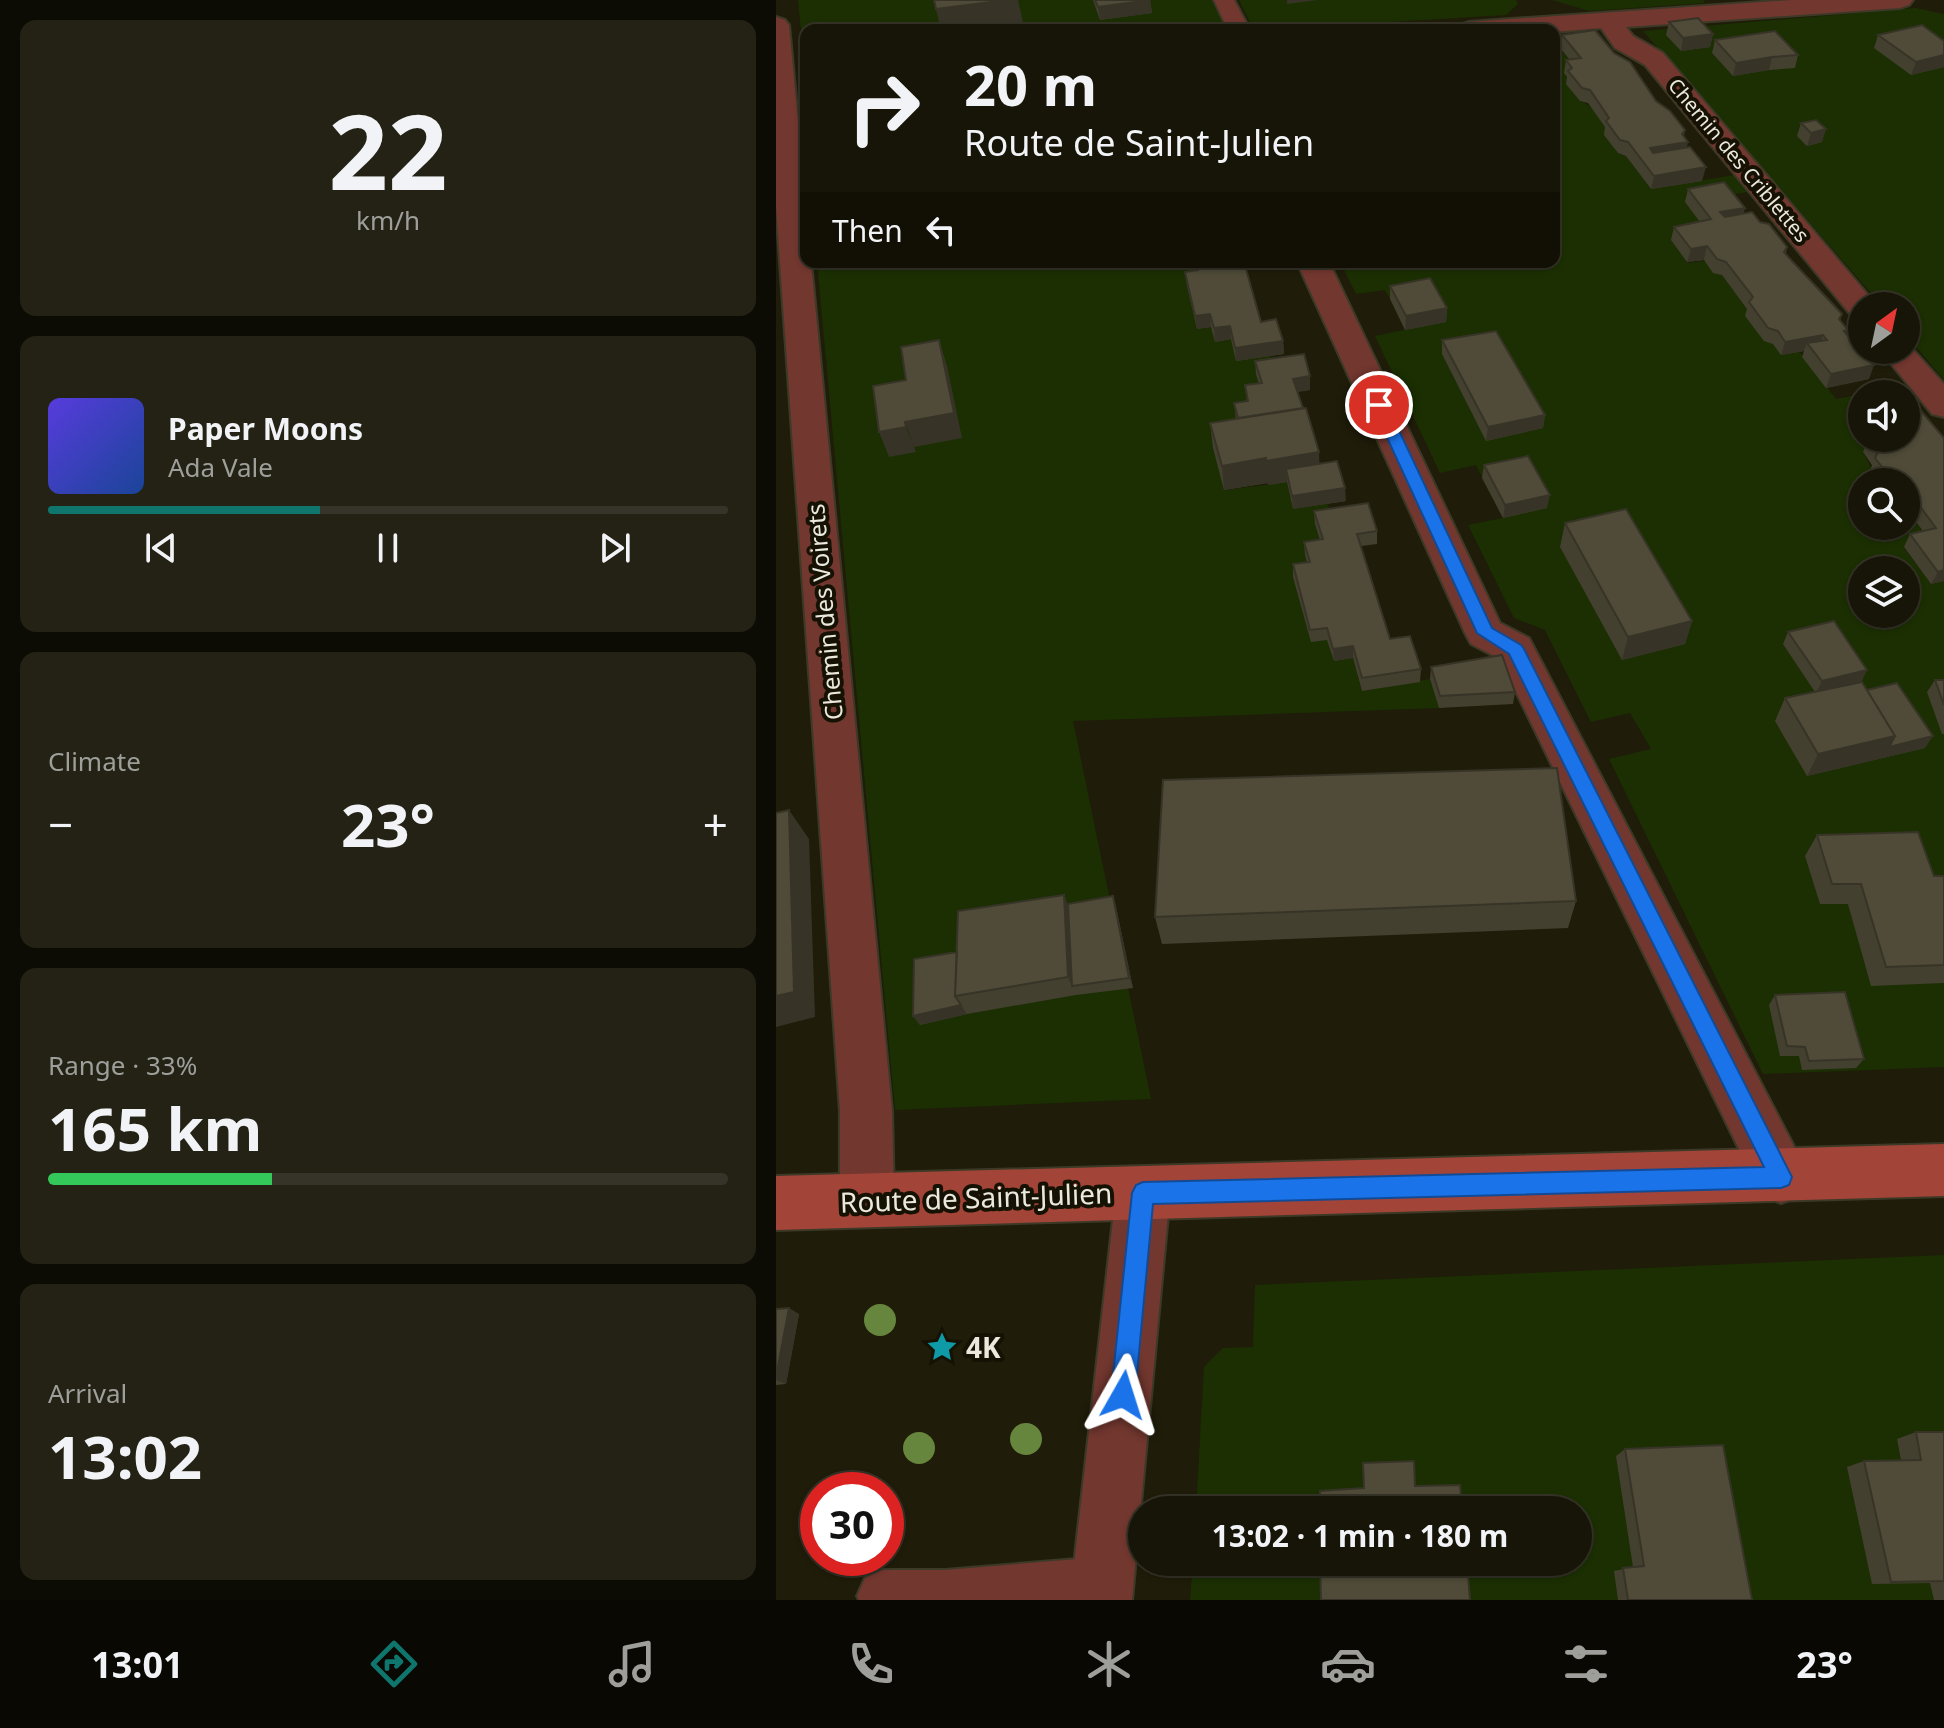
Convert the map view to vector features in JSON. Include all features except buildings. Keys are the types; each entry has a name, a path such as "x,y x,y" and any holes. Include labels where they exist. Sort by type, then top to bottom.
{"main road":[{"name":"Route de Saint-Julien","path":"776,1203 1944,1170"}],"street":[{"path":"1536,0 1549,24"},
{"path":"1560,24 1718,7 1900,0"},
{"name":"Chemin des Criblettes","path":"1609,21 1624,42 1654,59 1849,292"},
{"name":"Chemin des Voirets","path":"776,25 787,71 800,242"},
{"name":"Chemin des Voirets","path":"802,268 866,1111 867,1200"},
{"path":"1316,268 1485,633 1515,649 1781,1177"},
{"path":"1909,364 1944,406"},
{"path":"1101,1592 1143,1193"}],"lane":[{"path":"1224,0 1236,24"},
{"path":"883,1596 1101,1592"}],"green space":[{"path":"798,0 1214,0 1226,24 800,24"},
{"path":"1239,0 1516,0 1518,4 1506,15 1358,24 1251,24"},
{"path":"1552,0 1703,0 1705,3 1589,11"},
{"path":"1916,8 1944,14 1944,380 1920,352 1920,292 1870,292 1643,31"},
{"path":"1560,48 1579,71 1565,74 1580,101 1598,115 1618,153 1626,156 1651,189 1734,175 1748,192 1721,196 1708,233 1672,241 1688,263 1705,261 1722,275 1749,311 1778,324 1836,399 1848,397 1848,452 1863,452 1871,468 1848,468 1848,540 1920,540 1920,528 1930,541 1904,548 1910,556 1848,556 1848,628 1920,628 1920,569 1931,584 1944,581 1944,1067 1763,1074 1609,759 1651,749 1630,713 1591,722 1545,630 1514,618 1468,525 1503,518 1476,465 1440,473 1375,336 1446,321 1390,299 1385,290 1356,294 1343,268 1560,268"},
{"path":"818,268 1209,268 1197,329 1211,327 1271,356 1275,371 1250,415 1225,490 1287,482 1293,509 1328,504 1330,516 1324,554 1324,594 1334,661 1353,658 1362,691 1430,679 1439,708 1073,721 1151,1099 895,1110"},
{"path":"1944,1255 1944,1600 1190,1600 1192,1576 1592,1576 1592,1496 1197,1496 1204,1367 1223,1348 1253,1347 1255,1285"}],"place":[{"name":"4K","path":"942,1347"}],"route":[{"path":"1123,1395 1143,1193 1781,1177 1515,649 1485,633 1379,405"}]}
